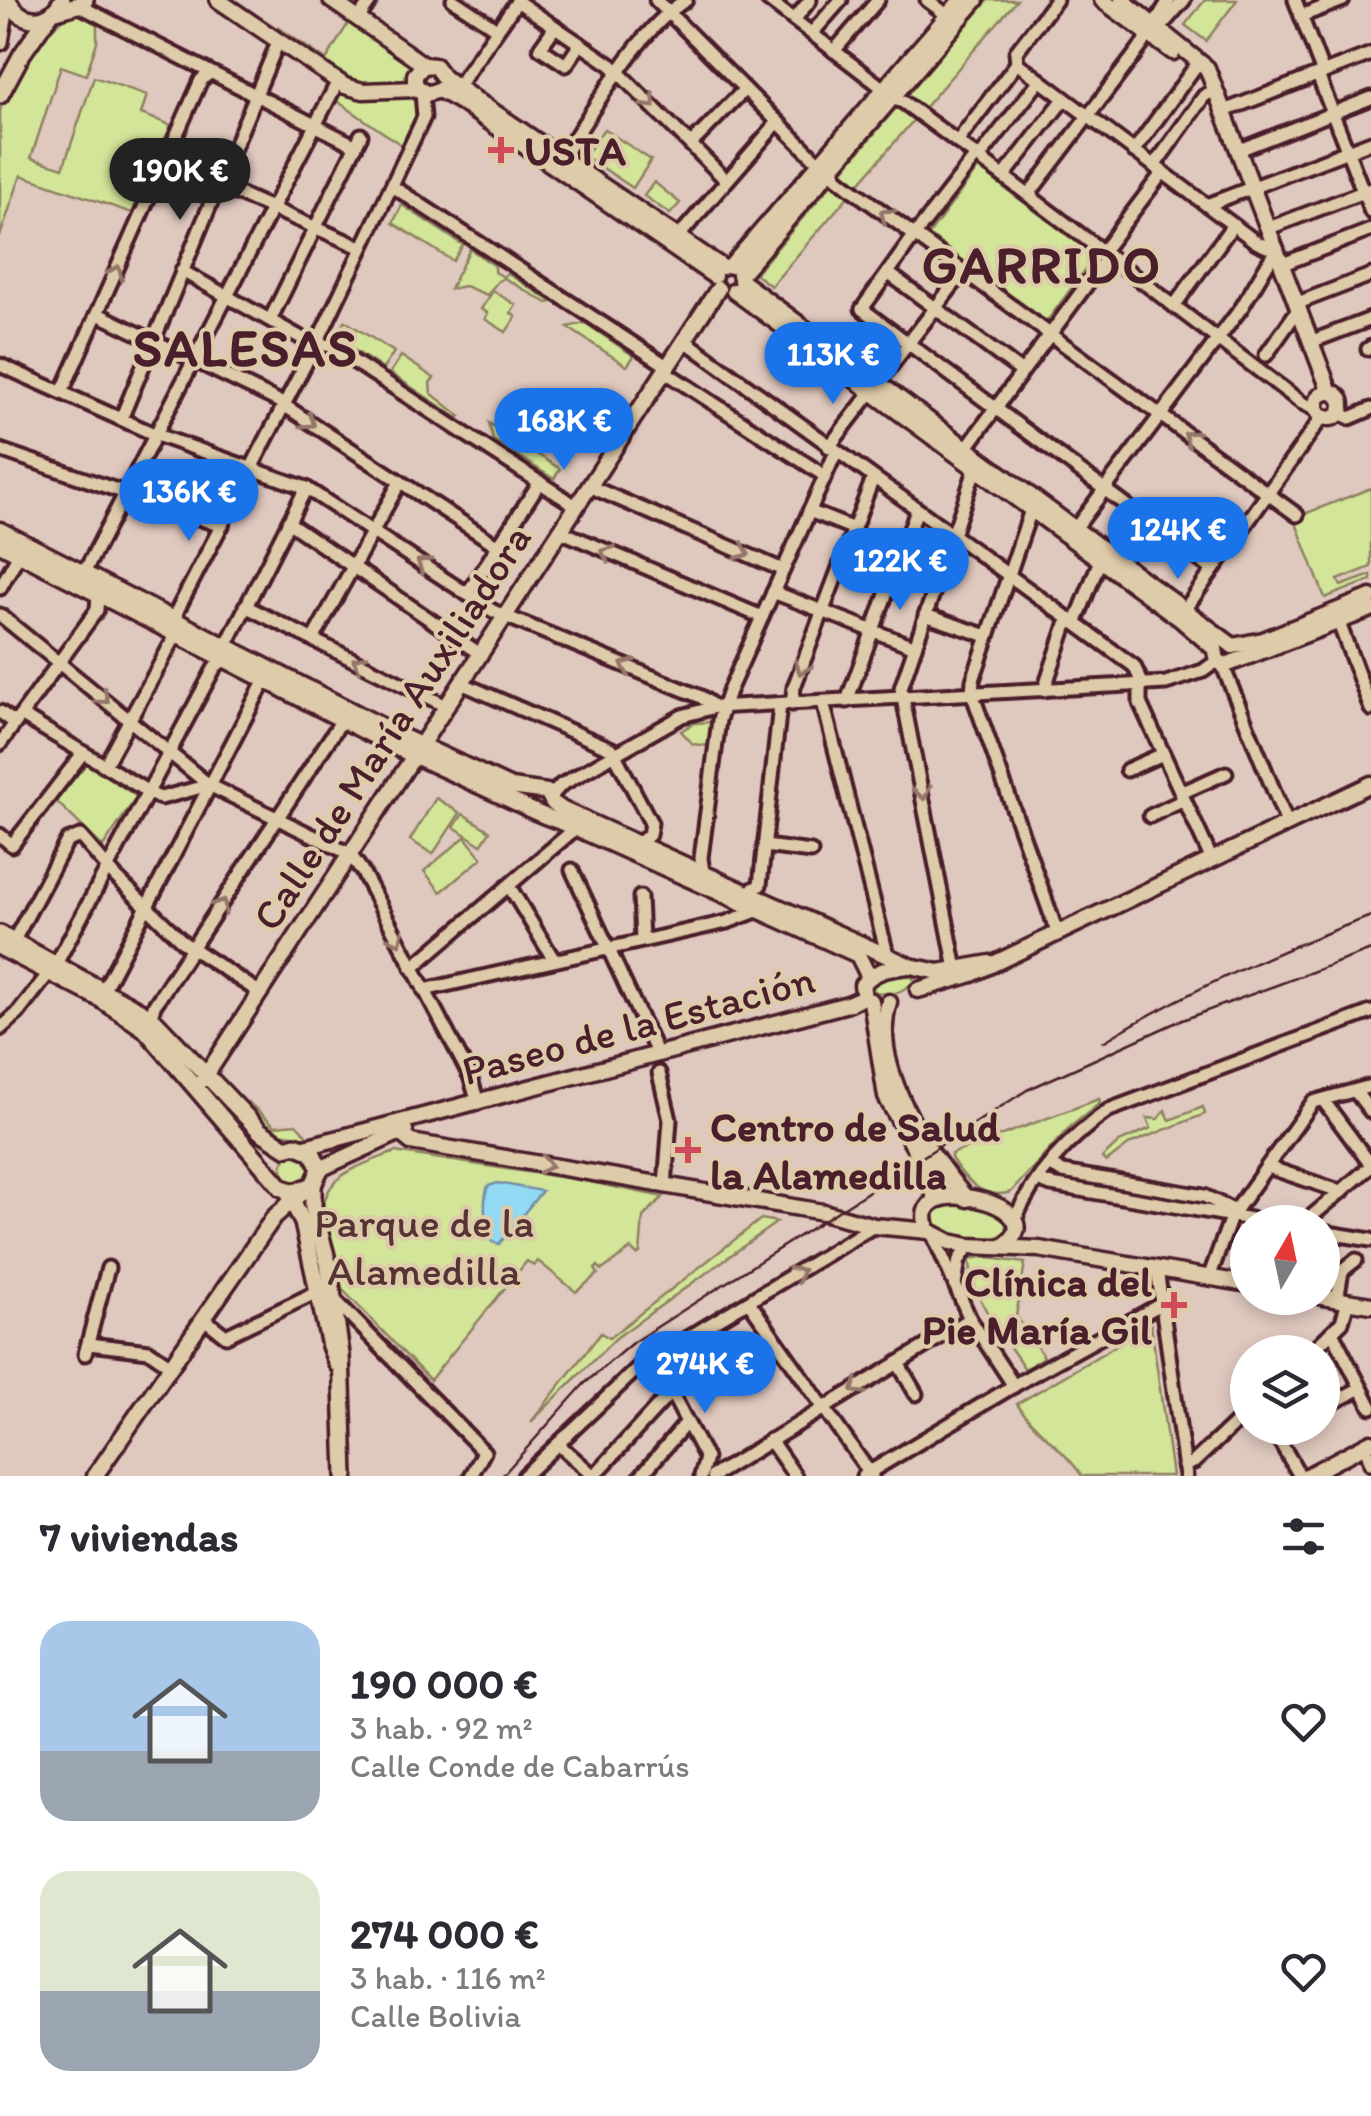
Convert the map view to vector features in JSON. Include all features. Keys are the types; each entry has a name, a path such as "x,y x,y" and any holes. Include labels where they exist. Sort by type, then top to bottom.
{"highway":[{"path":"8,0 13,10 35,20 66,7"},
{"path":"0,42 8,0"},
{"path":"0,95 22,54 66,7"},
{"path":"5,943 104,989 151,1017 191,1060 202,1083 286,1148 305,1147 312,1152 296,1186"},
{"path":"53,968 145,1029 202,1083 296,1186 330,1346 340,1370"},
{"path":"286,1148 275,1158 313,1207 339,1307 345,1476"}],"main road":[{"path":"218,0 337,83 363,91 458,86 678,237 874,387 1182,613 1224,654 1371,609"},
{"path":"330,0 424,65 435,66 441,84 459,101 728,278"},
{"path":"888,93 960,0"},
{"path":"888,93 976,0"},
{"path":"1106,0 1153,31"},
{"path":"1124,0 1208,78 1330,392 1341,400 1342,417 1320,413 1319,397 1330,392"},
{"path":"420,91 414,75 424,65"},
{"name":"Calle de María Auxiliadora","path":"202,1083 684,340 728,278 888,93"},
{"path":"963,453 975,470 1031,510 1072,533 1100,560 1182,613"},
{"path":"0,530 175,628"},
{"path":"0,544 418,750 544,806 576,828 858,955 868,977"},
{"path":"1337,617 1371,598"},
{"path":"225,653 265,680 342,720 533,792 528,800 639,844 916,968 923,984 918,990"},
{"path":"867,999 889,1002 966,976 1371,784"},
{"path":"931,1233 924,1216 935,1190 886,1097 862,985 868,977 884,970 956,969 990,963"},
{"name":"Paseo de la Estación","path":"296,1186 430,1116 867,999"},
{"path":"889,1002 886,1042 898,1092 967,1199"},
{"path":"191,1060 218,1054 222,1081 234,1104"},
{"path":"404,1127 411,1142 824,1212 874,1226 931,1233 970,1246 1039,1249 1230,1281"},
{"name":"Paseo de la Estación","path":"305,1147 404,1127"},
{"path":"95,1476 296,1186"},
{"path":"934,1200 967,1199 1002,1207 1039,1249"},
{"path":"274,1217 294,1216 303,1224"},
{"path":"1002,1246 1016,1225"},
{"path":"1340,1300 1371,1305"},
{"path":"1304,1476 1368,1444"}],"street":[{"path":"358,19 372,0"},
{"path":"453,0 497,29"},
{"path":"458,86 518,0 620,72 726,180"},
{"path":"656,0 838,178 1297,515"},
{"path":"562,157 620,72 668,11 686,0"},
{"path":"794,20 810,0"},
{"path":"812,33 841,0"},
{"path":"834,50 878,0"},
{"path":"927,0 947,15"},
{"path":"957,142 1017,63 1016,52 1056,0"},
{"path":"1153,31 1169,0"},
{"path":"1029,194 1153,31 1184,0"},
{"path":"1295,0 1332,113 1367,190 1371,212"},
{"path":"1301,16 1343,0"},
{"path":"773,2 888,93 1320,413 1268,495 1182,613"},
{"path":"66,7 315,126 359,141 270,320"},
{"path":"555,26 540,48 566,65 580,44"},
{"path":"120,419 278,42"},
{"path":"1224,111 1371,54"},
{"path":"1017,63 1263,246 1367,190"},
{"path":"62,392 201,80 210,73"},
{"path":"1134,151 1208,78"},
{"path":"963,453 1105,254 1204,96 1208,78"},
{"path":"1040,80 914,236 862,308 1213,570"},
{"path":"83,574 337,83"},
{"path":"691,144 746,88"},
{"path":"105,766 392,186 424,117 420,91"},
{"path":"1239,150 1371,98"},
{"path":"1004,176 1064,99"},
{"path":"678,237 778,122"},
{"path":"1207,205 1371,142"},
{"path":"164,161 362,248"},
{"path":"392,186 825,476"},
{"path":"1174,306 1233,225"},
{"path":"1261,278 1286,272 1371,230"},
{"path":"1072,533 1261,278 1273,239"},
{"path":"182,272 313,344 330,346 576,506"},
{"path":"703,872 720,707 810,511 833,449 874,387 963,272"},
{"path":"888,273 1022,372"},
{"path":"1266,355 1299,305 1371,275"},
{"path":"98,314 283,404 498,546"},
{"path":"1313,341 1371,319"},
{"path":"1287,328 1307,326"},
{"path":"684,340 1134,666 1141,685 1140,703 1210,858"},
{"path":"0,365 154,434 306,488 493,611 720,707"},
{"path":"1342,417 1350,418 1371,409"},
{"path":"0,450 222,526"},
{"path":"956,969 901,688 975,470"},
{"path":"748,892 760,884 786,705 873,478"},
{"path":"313,639 400,482"},
{"path":"467,594 540,482"},
{"path":"589,486 784,570"},
{"path":"0,1029 53,968 225,653 306,488"},
{"path":"847,701 917,510"},
{"path":"1031,510 972,680 972,693 1057,932"},
{"path":"810,511 854,529"},
{"path":"288,522 480,654"},
{"path":"560,531 762,616"},
{"path":"0,588 19,554"},
{"path":"1070,621 1077,619 1100,560"},
{"path":"774,592 914,647"},
{"path":"0,744 96,610 98,595"},
{"path":"245,606 446,706"},
{"path":"0,615 209,785 350,854 470,1076 478,1103"},
{"path":"925,615 987,636"},
{"path":"1337,617 1371,709"},
{"path":"1044,690 1070,621"},
{"path":"544,806 560,785 682,716 698,711 1166,684 1224,654 1287,822"},
{"path":"104,989 265,680"},
{"path":"462,683 617,754 652,822 649,834 639,844"},
{"path":"698,711 701,696"},
{"path":"823,702 887,954"},
{"path":"0,712 83,752 161,798 209,785"},
{"path":"151,1017 154,1006 342,720"},
{"path":"0,835 12,846 83,752"},
{"path":"1127,770 1163,754"},
{"path":"1150,816 1226,773"},
{"path":"412,968 576,828"},
{"path":"5,943 67,841 80,836 192,949 260,992"},
{"path":"765,846 811,852"},
{"path":"572,870 658,1056"},
{"path":"509,886 554,960"},
{"path":"640,897 642,940"},
{"path":"424,990 727,922 759,910"},
{"path":"1016,1225 1028,1192 1086,1128 1110,1110 1371,1012"},
{"path":"659,1073 670,1120 665,1186"},
{"path":"1240,1205 1313,1102 1371,1086"},
{"path":"1355,1091 1371,1112"},
{"path":"1324,1100 1371,1166 1326,1205"},
{"path":"1051,1165 1062,1172 1204,1196 1230,1212"},
{"path":"1268,1167 1342,1192"},
{"path":"1038,1180 1051,1186 1230,1214"},
{"path":"1002,1207 1028,1192"},
{"path":"1209,1278 1230,1222"},
{"path":"524,1476 534,1471 622,1381 653,1358 874,1226"},
{"path":"931,1233 970,1319 1014,1386"},
{"path":"1340,1235 1371,1240"},
{"path":"954,1284 959,1260 970,1246"},
{"path":"1340,1280 1342,1271 1356,1260"},
{"path":"108,1268 87,1349 148,1351 172,1366"},
{"path":"1157,1269 1185,1471"},
{"path":"204,1319 226,1336 318,1287 484,1452 471,1476"},
{"path":"749,1302 868,1475 1014,1386 1160,1304"},
{"path":"1329,1335 1342,1322 1340,1314"},
{"path":"714,1476 970,1319"},
{"path":"558,1444 594,1476 670,1392 729,1359 708,1326"},
{"path":"1332,1332 1371,1407"},
{"path":"653,1358 706,1458 701,1476"},
{"path":"898,1362 916,1394"},
{"path":"1340,1399 1361,1388"},
{"path":"641,1476 686,1423"},
{"path":"1185,1471 1230,1429"},
{"path":"770,1440 794,1476"},
{"path":"1368,1444 1371,1464"},
{"path":"1286,1445 1304,1476"}],"green space":[{"path":"988,0 1017,0 771,286 755,274"},
{"path":"1205,0 1237,0 1206,41 1185,25"},
{"path":"79,12 97,23 97,42 86,75 61,66 31,158 63,168 94,77 147,95 141,114 171,125 132,213 21,175 0,236 0,112 4,99 19,69 42,38"},
{"path":"358,19 424,65 417,71 426,107 409,150 334,99 337,83 275,32 278,27 326,60 349,22"},
{"path":"604,129 651,160 633,188 585,156"},
{"path":"979,167 1096,255 1044,325 927,237"},
{"path":"654,182 680,203 670,214 644,196"},
{"path":"402,205 463,245 453,261 393,223"},
{"path":"470,249 495,266 495,272 504,277 507,273 552,302 547,303 504,278 487,295 465,286 450,289"},
{"path":"493,291 516,305 511,313 516,317 506,332 485,319 488,313 481,309"},
{"path":"345,321 394,352 383,369 336,338"},
{"path":"585,323 634,356 627,366 567,327"},
{"path":"401,356 434,378 431,393 458,418 390,373"},
{"path":"489,423 560,469 554,479 493,440"},
{"path":"1371,488 1371,567 1338,580 1341,586 1371,575 1371,580 1325,598 1294,518"},
{"path":"713,722 710,746 693,744 681,731 694,723"},
{"path":"87,763 137,797 134,810 129,808 103,847 56,801"},
{"path":"436,798 460,813 433,854 410,840"},
{"path":"463,814 490,831 481,845 454,827"},
{"path":"465,837 482,858 441,892 424,871"},
{"path":"909,975 915,980 901,991 884,994 873,990 874,985 891,976"},
{"path":"1099,1099 1100,1103 1069,1128 1011,1192 983,1191 968,1180 951,1158 951,1154"},
{"path":"248,1102 275,1126 296,1124 309,1138 274,1132 244,1104"},
{"path":"1203,1107 1205,1114 1131,1143 1106,1162 1102,1158 1119,1142 1151,1128 1147,1118 1158,1119 1165,1110 1170,1120"},
{"name":"Parque de la Alamedilla","path":"395,1152 663,1197 643,1217 640,1253 637,1255 631,1249 602,1270 598,1266 598,1274 576,1292 538,1261 534,1266 527,1261 430,1380 342,1289 323,1210 331,1187 339,1178"},
{"path":"296,1154 306,1158 310,1168 306,1178 296,1182 286,1178 282,1168 286,1158"},
{"path":"942,1206 997,1213 1006,1221 1007,1230 1000,1236 981,1240 949,1233 934,1223 934,1214"},
{"path":"761,1219 777,1222 616,1338 531,1422 601,1333 609,1338"},
{"path":"970,1259 1025,1263 1016,1316 1044,1357 1025,1369 990,1317 976,1288"},
{"path":"1151,1325 1172,1476 1082,1476 1017,1404"}],"water":[{"path":"498,1183 542,1191 499,1244 492,1242 485,1207 488,1186"}],"railway":[{"path":"1103,1042 1234,973 1371,916"},
{"path":"502,1476 584,1384 632,1343 1027,1090 1177,1022 1371,950"}],"place":[{"name":"USTA","path":"501,150"},
{"name":"Centro de Salud la Alamedilla","path":"688,1150"},
{"name":"Clínica del Pie María Gil","path":"1174,1305"}],"district":[{"name":"GARRIDO","path":"1042,265"},
{"name":"SALESAS","path":"246,348"}]}
